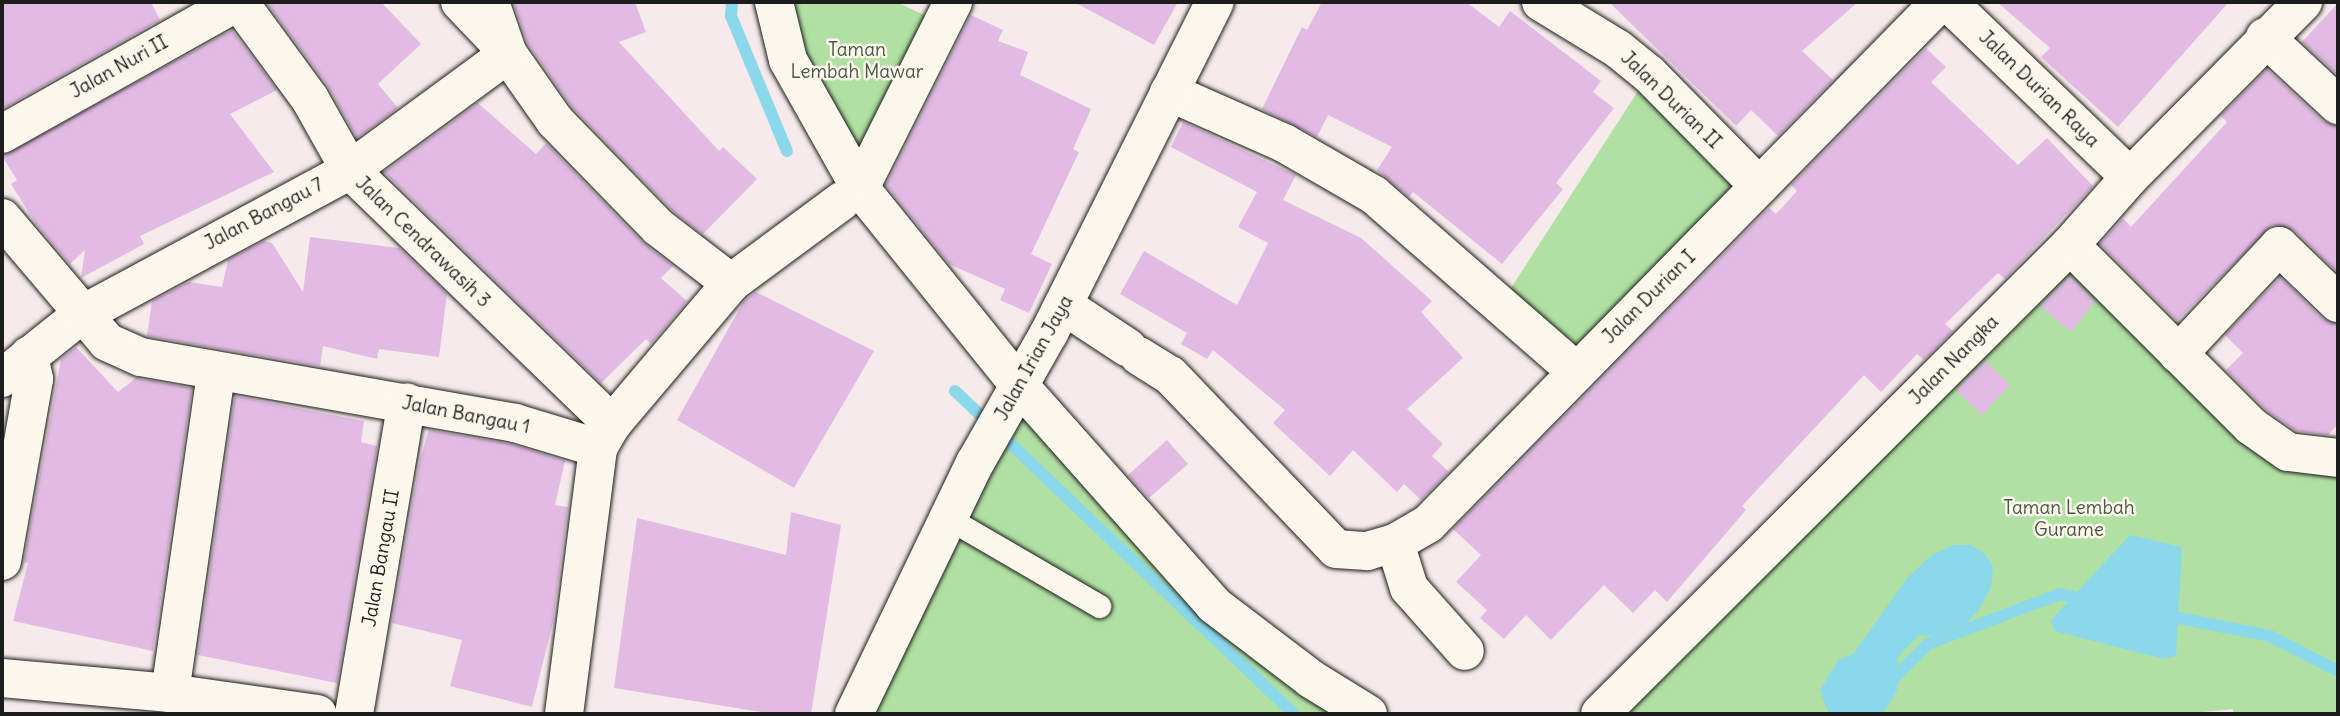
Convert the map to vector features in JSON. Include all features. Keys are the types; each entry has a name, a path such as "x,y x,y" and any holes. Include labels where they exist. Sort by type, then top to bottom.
{"street":[{"name":"Jalan Nuri II","path":"2,134 238,2"},
{"name":"Jalan Cendrawasih 3","path":"238,2 310,100 350,170 605,436"},
{"path":"460,2 508,54 574,140 658,227 730,283"},
{"path":"490,2 508,54"},
{"path":"774,2 788,60 851,194 1011,400 1214,605 1311,679 1368,714"},
{"path":"564,714 605,436 730,283 851,194 953,2"},
{"name":"Jalan Irian Jaya","path":"854,714 975,463 1063,306 1215,2"},
{"name":"Jalan Durian II","path":"1541,2 1618,49 1648,74 1759,186"},
{"name":"Jalan Durian I","path":"1063,306 1170,375 1336,549 1367,551 1395,543 1428,524 1940,2"},
{"name":"Jalan Durian Raya","path":"1948,2 2130,177"},
{"name":"Jalan Nangka","path":"1600,714 2070,245 2130,177 2302,2"},
{"path":"2265,37 2338,105"},
{"name":"Jalan Bangau 7","path":"15,367 81,314 350,170 508,54"},
{"path":"1169,92 1284,143 1366,190 1576,371"},
{"name":"Jalan Bangau 1","path":"2,218 107,342 141,357 216,374 407,402 515,423 605,436"},
{"path":"2070,245 2251,426 2288,452 2338,458"},
{"path":"2178,354 2279,246 2338,303"},
{"path":"2,561 34,379 15,367"},
{"path":"146,699 216,374"},
{"name":"Jalan Bangau II","path":"355,714 407,402"},
{"path":"1395,543 1409,588 1465,651"},
{"path":"2,678 146,699 302,713"}],"lane":[{"path":"948,518 1099,606"}],"green space":[{"name":"Taman Lembah Mawar","path":"774,2 897,2 942,24 860,188"},
{"path":"1649,74 1759,186 1576,371 1500,305"},
{"name":"Taman Lembah Gurame","path":"2070,245 2251,426 2338,457 2338,714 2233,714 2233,709 2183,714 1600,714"},
{"path":"1019,385 1214,605 1368,714 854,714"}],"water":[{"path":"2130,535 2182,547 2176,656 2164,659 2054,631 2051,620"},
{"path":"1953,545 1971,545 1984,553 1993,566 1991,587 1979,610 1966,623 1932,636 1920,635 1907,647 1898,658 1897,691 1883,714 1829,714 1820,690 1838,660 1854,653 1907,578 1932,555"}],"building":[{"path":"2,2 151,2 160,20 2,109"},
{"path":"266,2 381,2 421,44 378,84 398,108 357,138 328,86"},
{"path":"513,2 635,2 646,32 619,42 719,151 723,147 757,179 703,234 673,211 572,107 528,44"},
{"path":"1074,2 1178,2 1154,45"},
{"path":"1322,2 1466,2 1499,27 1510,11 1601,81 1593,92 1614,108 1556,183 1563,189 1502,264 1413,192 1409,197 1377,170 1392,147 1328,115 1317,137 1262,109 1302,27 1307,30"},
{"path":"1609,2 1858,2 1802,51 1833,80 1778,136 1751,110 1736,126"},
{"path":"1997,2 2229,2 2118,127 2041,57 2050,48"},
{"path":"2338,3 2338,75 2302,42"},
{"path":"971,15 1003,30 998,41 1028,52 1020,75 1091,109 1073,149 1079,152 1031,254 1052,264 1029,313 1000,300 1005,289 949,264 886,185"},
{"path":"232,30 277,90 230,114 274,172 140,236 144,244 81,278 85,250 70,264 36,224 11,184 17,180 2,156"},
{"path":"1926,48 1946,67 1931,82 2018,165 2047,138 2093,186 2005,279 1998,273 1945,324 1953,331 1924,360 1917,354 1881,392 1864,375 1742,506 1746,510 1667,602 1655,590 1633,613 1604,585 1551,640 1526,615 1504,639 1480,618 1487,610 1456,582 1481,555 1453,529 1769,208 1776,214 1797,191 1791,185"},
{"path":"2267,69 2323,121 2338,126 2338,273 2294,230 2272,225 2177,321 2100,244 2123,218 2131,227 2227,122 2221,116"},
{"path":"478,103 536,154 546,143 642,242 673,266 661,278 687,301 651,344 646,339 601,383 384,172"},
{"path":"1183,122 1296,175 1283,200 1361,238 1432,301 1421,312 1463,358 1407,409 1443,444 1432,456 1449,472 1421,500 1404,484 1397,492 1353,450 1330,476 1273,423 1285,410 1213,350 1207,359 1181,344 1187,333 1120,294 1144,251 1237,305 1268,243 1238,227 1257,192 1171,147"},
{"path":"310,237 399,248 447,294 439,357 379,349 377,359 323,346 320,366 147,336 152,301 189,282 222,287 228,260 264,241 272,243 303,292"},
{"path":"2070,276 2095,301 2071,332 2040,306"},
{"path":"2280,277 2323,319 2338,324 2338,424 2328,435 2296,431 2265,409 2226,370 2243,353 2225,335"},
{"path":"756,292 874,351 794,488 677,420 744,301"},
{"path":"76,347 118,392 136,378 192,388 153,651 13,621 28,563 24,562 61,359"},
{"path":"1985,361 2010,385 1982,415 1956,390"},
{"path":"235,396 364,421 361,442 377,446 337,683 198,655"},
{"path":"429,430 510,444 565,461 555,505 568,507 553,622 532,707 450,686 462,640 392,623 420,459"},
{"path":"1167,440 1188,464 1149,498 1128,475"},
{"path":"791,512 841,525 811,714 773,714 614,688 637,518 786,555"}],"waterway":[{"path":"732,2 731,16 787,151"},
{"path":"955,391 1294,714"},
{"path":"1887,685 1928,644 2060,594 2087,600"},
{"path":"2163,615 2270,636 2338,671"}]}
